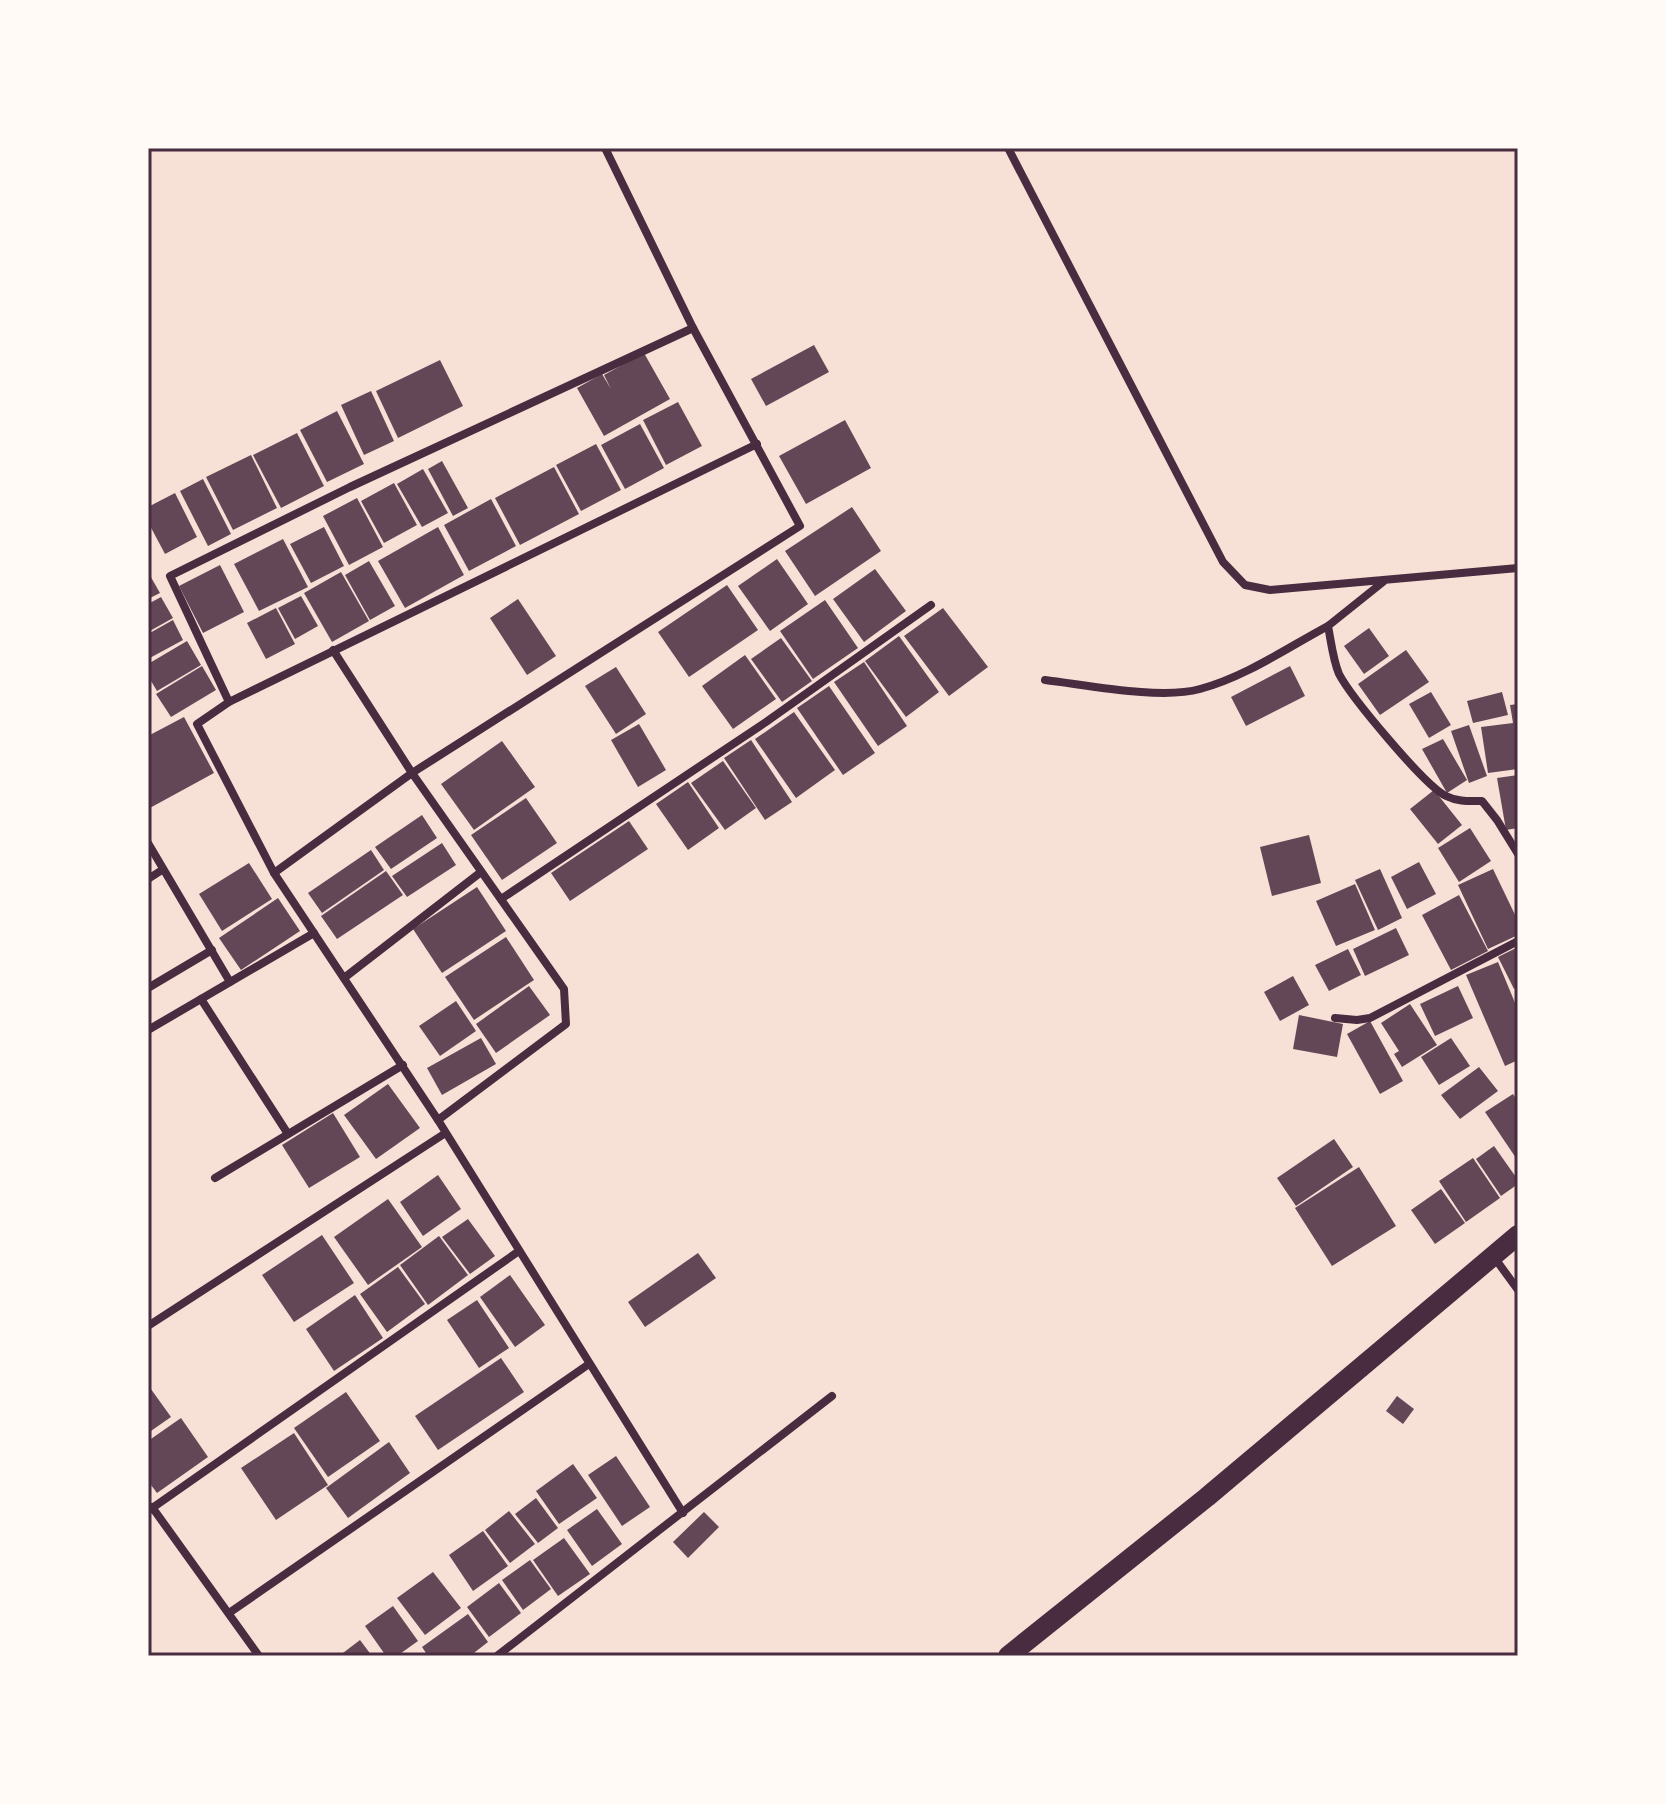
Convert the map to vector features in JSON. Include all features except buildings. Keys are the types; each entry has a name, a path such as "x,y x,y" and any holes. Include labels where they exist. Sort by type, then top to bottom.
{"main road":[{"path":"1008,1656 1207,1497 1518,1235"}],"street":[{"path":"274,873 412,773 800,526 693,328 605,148"},
{"path":"1008,148 1223,562 1245,585 1270,590 1518,568"},
{"path":"229,702 170,576 350,487 693,328"},
{"path":"683,1513 403,1065 274,873 197,724 229,702 333,650 757,444"},
{"path":"1045,680 1159,692 1197,690 1236,676 1328,626 1383,582"},
{"path":"501,899 766,722 931,605"},
{"path":"1328,626 1338,671 1354,699 1443,795 1461,801 1482,801 1518,854"},
{"path":"333,650 412,773 564,989 566,1024 438,1120"},
{"path":"148,843 230,982"},
{"path":"148,879 162,870"},
{"path":"344,978 481,872"},
{"path":"148,1030 314,933"},
{"path":"1335,1018 1370,1018 1518,941"},
{"path":"148,988 212,950"},
{"path":"201,999 288,1134"},
{"path":"215,1178 403,1065"},
{"path":"148,1326 444,1134"},
{"path":"259,1656 150,1509 519,1251"},
{"path":"1494,1257 1518,1290"},
{"path":"229,1613 589,1364"},
{"path":"497,1656 832,1396"}]}
